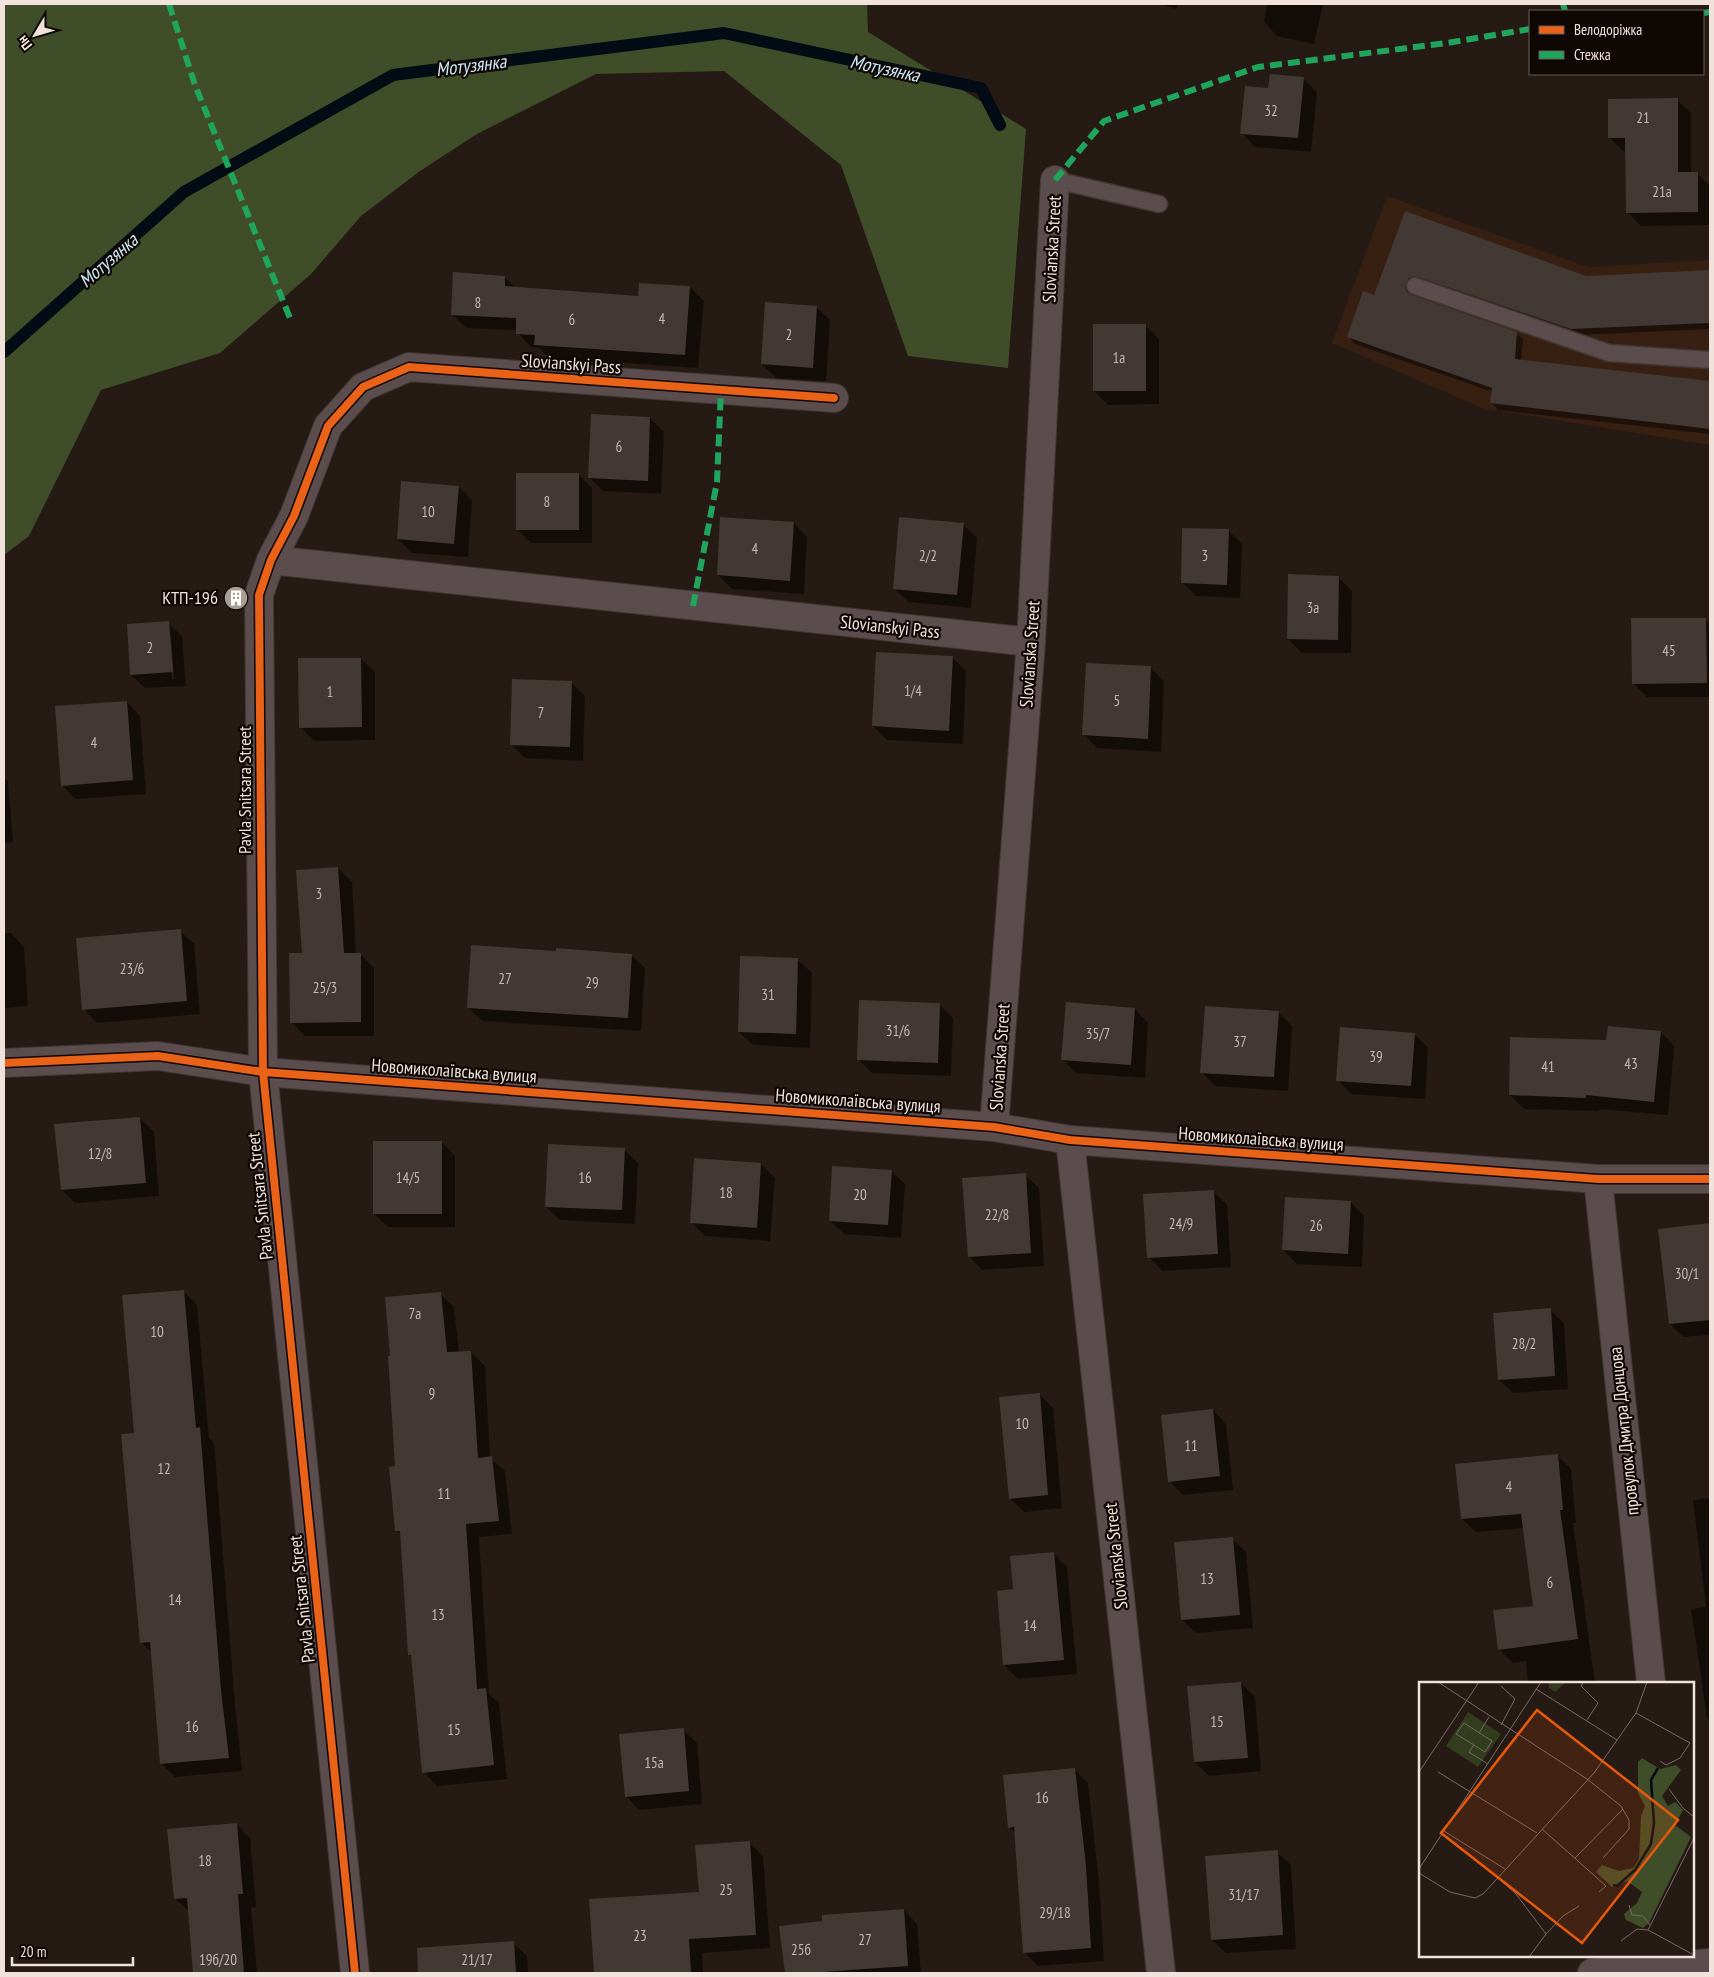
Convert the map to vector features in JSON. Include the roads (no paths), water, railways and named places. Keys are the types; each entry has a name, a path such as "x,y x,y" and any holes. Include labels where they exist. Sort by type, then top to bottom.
{"street":[{"name":"Slovianska Street","path":"994,1127 1031,642 1055,180"},
{"name":"Slovianskyi Pass","path":"328,426 364,387 409,367 834,398"},
{"name":"Pavla Snitsara Street","path":"328,426 294,516 271,560 259,595 263,1072 355,1973"},
{"name":"Slovianskyi Pass","path":"271,560 1031,642"},
{"name":"Новомиколаївська вулиця","path":"4,1062 158,1056 263,1072 994,1127 1070,1140 1598,1180 1710,1179"},
{"name":"Slovianska Street","path":"1070,1140 1161,1973"},
{"name":"провулок Дмитра Донцова","path":"1598,1180 1651,1682"},
{"path":"1592,1973 1680,1961 1710,1964"}],"lane":[{"path":"1055,180 1159,204"},
{"path":"1415,286 1609,353 1710,360"}],"waterway":[{"name":"Мотузянка","path":"4,352 184,192 393,75 724,33 981,88 1000,125"}],"place":[{"name":"КТП-196","path":"236,598"}]}
